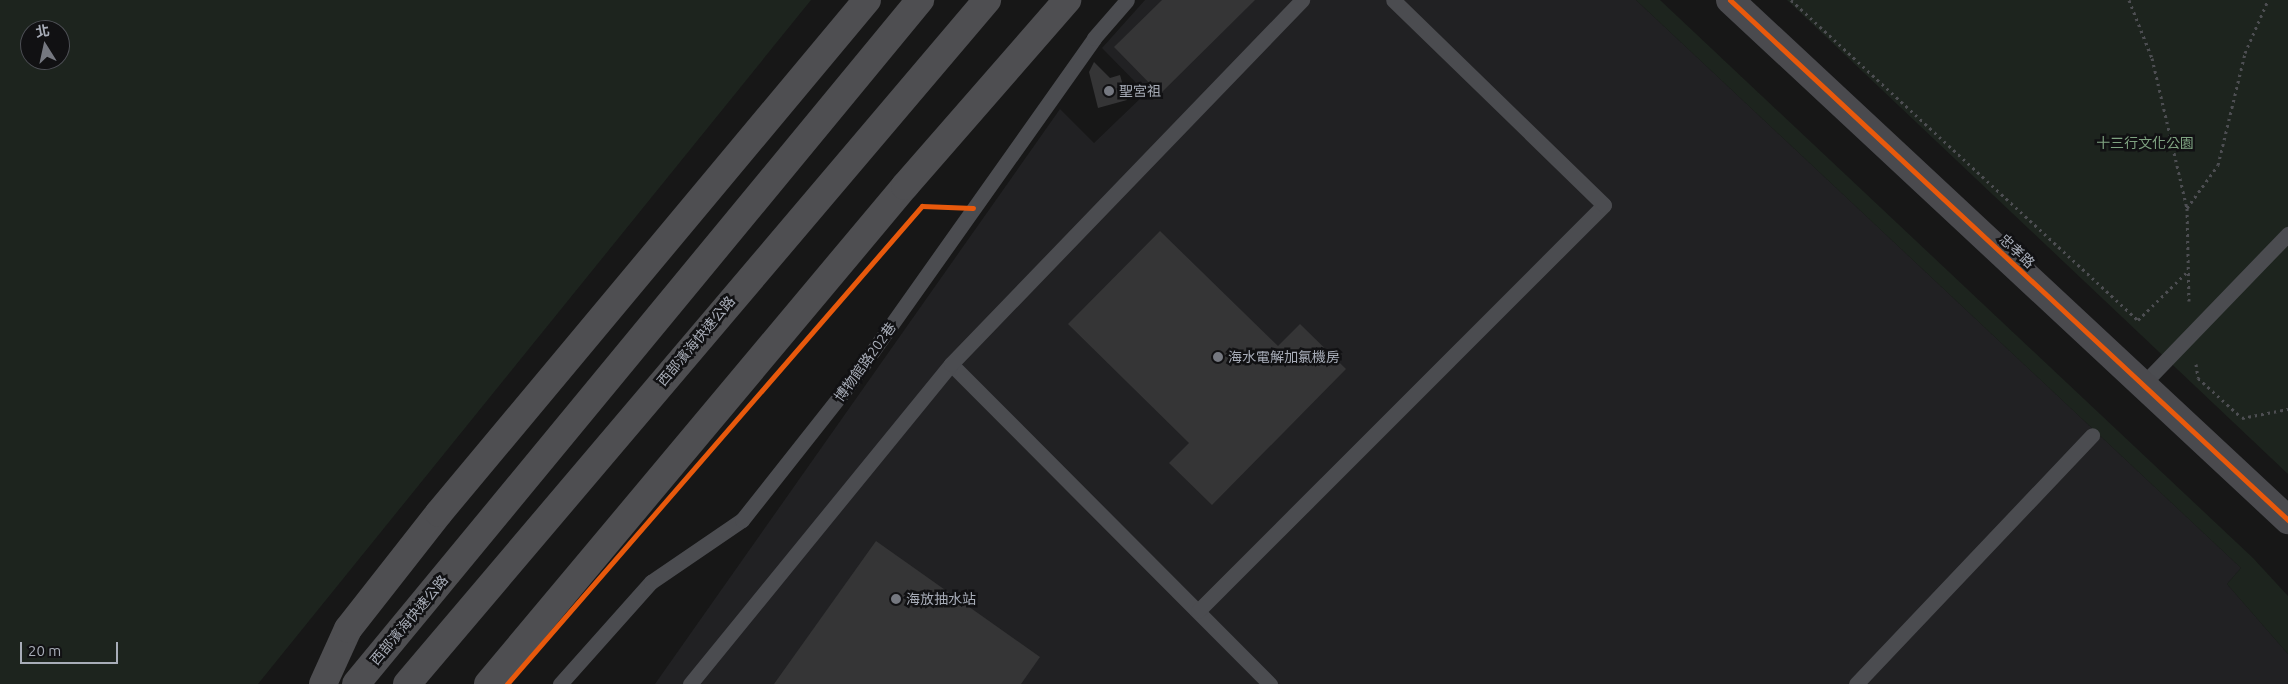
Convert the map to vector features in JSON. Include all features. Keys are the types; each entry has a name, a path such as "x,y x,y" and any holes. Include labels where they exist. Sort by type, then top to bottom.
{"highway":[{"name":"西部濱海快速公路","path":"356,684 920,0"},
{"name":"西部濱海快速公路","path":"407,684 987,0"},
{"path":"488,684 1067,0"},
{"path":"323,684 348,629 438,513 865,3"}],"street":[{"name":"忠孝路","path":"1730,0 2288,520"}],"lane":[{"name":"博物館路202巷","path":"560,684 651,582 742,520 848,386 1094,38 1127,0"},
{"path":"690,684 952,364 1302,0"},
{"path":"1198,611 1604,206 1394,0"},
{"path":"2144,384 2288,234"},
{"path":"952,364 1270,684"},
{"path":"1856,684 2092,435"}],"path":[{"path":"1791,0 2138,320 2188,271"},
{"path":"2129,0 2152,58 2187,208 2191,333 2198,378 2242,418 2288,409"},
{"path":"2187,208 2218,165 2245,54 2268,0"}],"shaded area":[{"path":"1145,0 1636,0 2241,568 2227,584 2288,654 2288,684 655,684 1060,109 1094,143 1146,93 1102,48"}],"green space":[{"path":"0,0 811,0 258,684 0,684"},
{"path":"1636,0 1660,0 2253,558 2288,596 2288,654 2227,584 2241,568"},
{"name":"十三行文化公園","path":"1787,0 2288,0 2288,474"}],"building":[{"path":"1162,0 1255,0 1160,94 1114,47"},
{"name":"聖宮祖","path":"1094,62 1110,78 1120,75 1127,100 1098,108 1089,72"},
{"name":"海水電解加氯機房","path":"1160,231 1278,346 1300,324 1346,369 1212,505 1169,463 1189,443 1068,324"},
{"name":"海放抽水站","path":"876,541 1040,657 1021,684 774,684"}],"cycle path":[{"path":"1730,0 2288,520"},
{"path":"507,684 922,206 973,208"}],"place":[{"name":"聖宮祖","path":"1109,91"},
{"name":"海水電解加氯機房","path":"1218,357"},
{"name":"海放抽水站","path":"896,599"}]}
